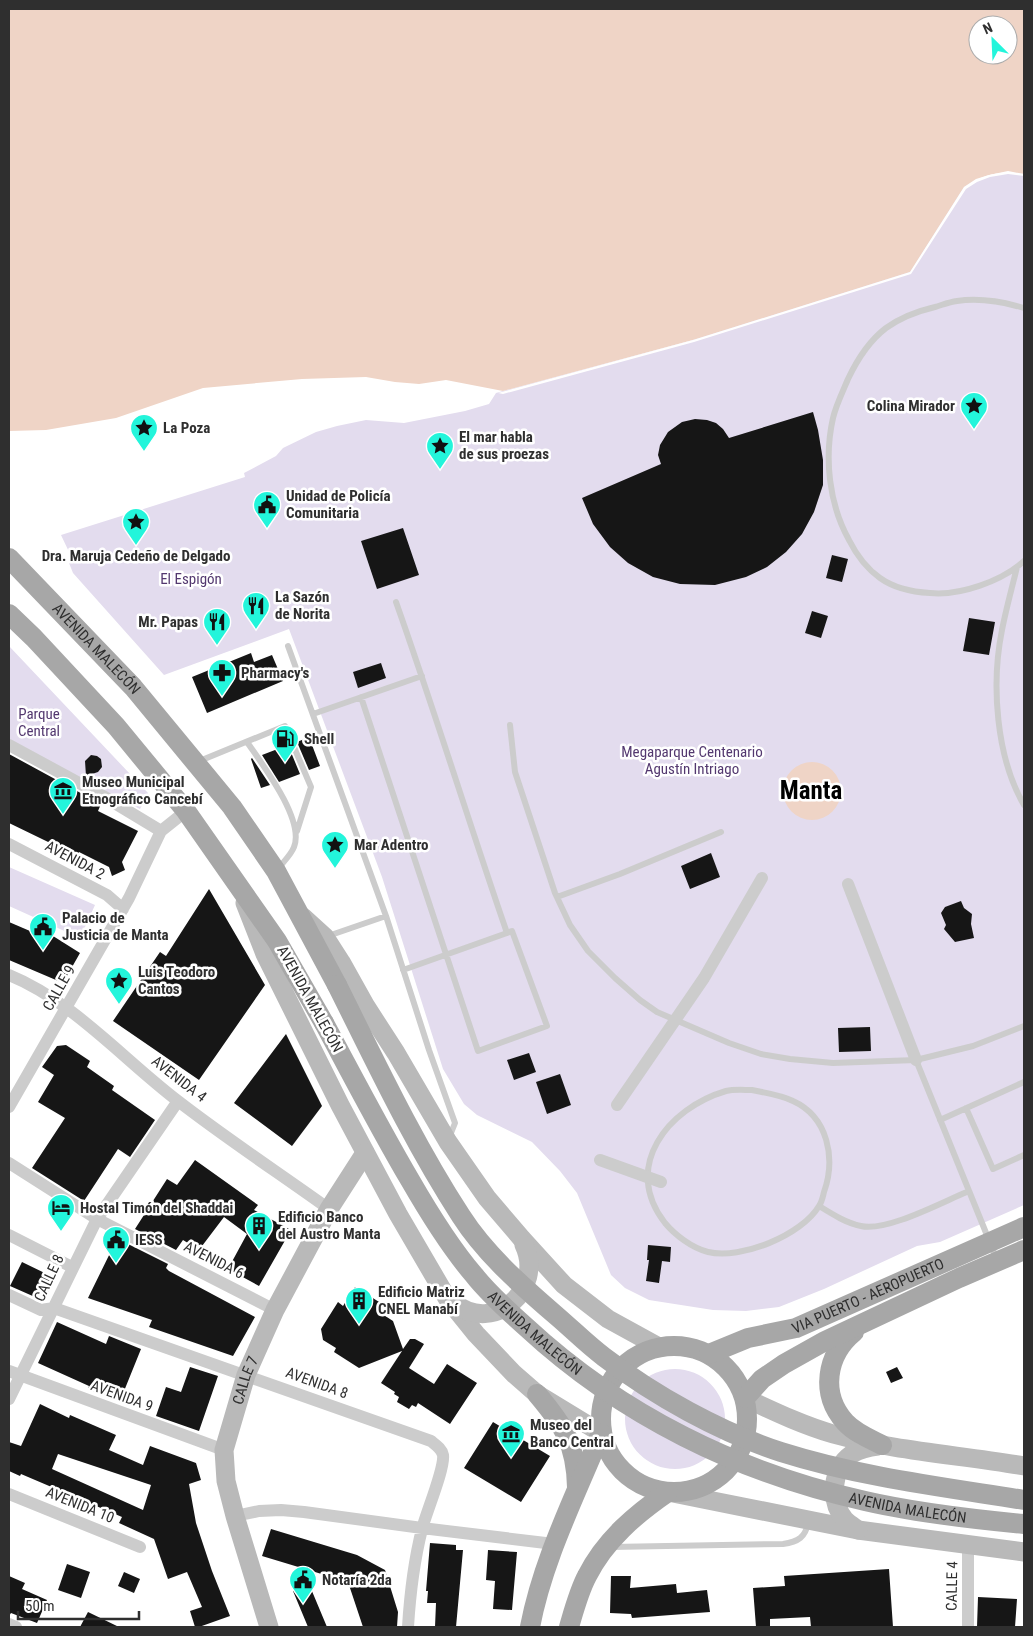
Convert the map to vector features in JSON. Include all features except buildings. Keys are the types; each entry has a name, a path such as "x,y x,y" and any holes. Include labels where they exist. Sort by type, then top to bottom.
{"main road":[{"name":"AVENIDA MALECÓN","path":"9,558 133,687 232,807 276,871 337,985 416,1143 462,1217 491,1254 527,1291 603,1356 643,1384 682,1408 763,1446 852,1471 914,1483 1024,1500"},
{"name":"AVENIDA MALECÓN","path":"9,614 116,726 186,812 277,940 396,1156 448,1241 474,1276 505,1308 557,1356 628,1406 669,1430 769,1474 816,1489 865,1501 951,1516 1024,1524"},
{"name":"AVENIDA MALECÓN","path":"240,887 265,954 365,1154 447,1298 476,1334 514,1374 537,1394 601,1434"},
{"name":"AVENIDA MALECÓN","path":"300,915 325,937 448,1142 487,1198 564,1286 608,1319 659,1347"},
{"name":"CALLE 7","path":"270,1627 235,1516 226,1481 224,1450 246,1375 275,1310 329,1209 365,1154"},
{"name":"VIA PUERTO - AEROPUERTO","path":"709,1354 748,1338 796,1328 1024,1226"},
{"path":"447,1298 459,1308 474,1313 490,1313 505,1308 518,1298 526,1285 530,1269 528,1254 522,1240"},
{"name":"VIA PUERTO - AEROPUERTO","path":"745,1398 762,1379 784,1364 826,1341 998,1260 1024,1250"},
{"path":"864,1324 845,1339 836,1351 830,1373 829,1388 845,1422 862,1435 882,1445"},
{"path":"570,1627 587,1576 619,1532 640,1511 668,1492 686,1492 716,1479 728,1469 737,1457 743,1444 748,1414 745,1398 737,1380 725,1365 709,1354 693,1348 659,1347 641,1354 625,1364 612,1378 604,1396 600,1414 601,1434 610,1456 624,1474 645,1487 668,1492 808,1521 858,1530 1024,1552"},
{"path":"537,1394 564,1429 574,1458 578,1491"},
{"path":"745,1398 793,1420 832,1434 882,1445 968,1456 1024,1466"},
{"path":"530,1627 541,1581 554,1544 601,1434"},
{"path":"858,1530 846,1521 838,1509 834,1495 835,1480 841,1466 851,1455 864,1448 882,1445"},
{"path":"968,1456 1024,1458"},
{"path":"988,1494 1024,1492"},
{"path":"1000,1522 1024,1532"}],"street":[{"path":"9,745 103,796 162,831"},
{"name":"CALLE 9","path":"9,1107 13,1088 66,1008 123,908 162,831 186,812"},
{"name":"AVENIDA 2","path":"9,844 107,895 123,908"},
{"path":"617,1105 704,978 762,878"},
{"path":"848,884 916,1060"},
{"name":"AVENIDA 4","path":"9,975 25,982 66,1008 178,1101 329,1209"},
{"name":"CALLE 8","path":"9,1399 14,1374 54,1308 72,1267 97,1219 178,1101"},
{"path":"600,1160 661,1182"},
{"name":"AVENIDA 6","path":"9,1163 97,1219 275,1310"},
{"path":"9,1235 72,1267"},
{"name":"AVENIDA 8","path":"9,1295 41,1310 54,1308 431,1441 437,1445 441,1450 443,1462 422,1528 410,1598 408,1627"},
{"name":"AVENIDA 9","path":"14,1374 224,1450"},
{"name":"AVENIDA 10","path":"9,1494 140,1546"},
{"path":"235,1516 259,1511 304,1512 554,1544"},
{"name":"CALLE 4","path":"968,1546 968,1627"},
{"path":"9,1624 16,1627"}],"lane":[{"path":"1024,308 999,302 957,301 912,315 886,328 872,341 855,363 833,418 829,477 841,526 857,556 879,577 898,587 936,594 959,592 983,584 1017,567 1024,561"},
{"path":"1017,567 1002,631 997,672 1003,749 1013,781 1024,805"},
{"path":"396,602 507,933"},
{"path":"288,646 386,916 429,1050 455,1123 448,1142"},
{"path":"313,714 422,676"},
{"path":"361,697 446,955 478,1051 547,1026 512,931 446,955 403,970"},
{"path":"196,762 285,726 311,787 294,846 276,871"},
{"path":"510,726 515,772 557,897 570,925 588,951 615,978 657,1012 729,1043 761,1054 833,1063 916,1060 973,1046 1024,1026"},
{"path":"247,742 284,799 297,831"},
{"path":"557,897 620,874 722,832"},
{"path":"325,937 386,916"},
{"path":"916,1060 998,1260"},
{"path":"940,1120 1024,1082"},
{"path":"728,1090 752,1090 793,1101 807,1110 820,1126 829,1146 830,1167 827,1185 819,1206 804,1222 787,1235 760,1248 734,1252 709,1252 690,1244 672,1232 656,1212 650,1195 647,1177 650,1157 656,1143 668,1126 683,1112 704,1100 728,1090"},
{"path":"966,1108 993,1169 1024,1155"},
{"path":"819,1206 861,1226 877,1228 893,1224 969,1191"},
{"path":"607,1547 783,1544 802,1538 808,1521"}],"green space":[{"name":"Megaparque Centenario Agustín Intriago","path":"1008,171 1024,174 1024,1205 940,1242 917,1246 824,1289 779,1307 746,1311 713,1310 649,1300 625,1288 611,1275 577,1193 560,1171 532,1142 477,1115 464,1104 443,1069 382,877 289,629 164,675 73,573 69,563 70,554 61,535 245,477 244,473 276,456 283,448 316,432 366,420 404,423 465,411 489,404 496,393 693,340 976,179"},
{"name":"Parque Central","path":"9,646 148,793 140,809 71,775 9,741"},
{"path":"9,867 95,905 80,938 9,906"},
{"path":"675,1369 694,1373 710,1384 721,1400 725,1419 721,1438 710,1454 694,1465 675,1469 656,1465 640,1454 629,1438 625,1419 629,1400 640,1384 656,1373"}],"shaded area":[{"path":"9,9 1024,9 1024,174 993,174 964,187 910,272 693,340 503,391 446,380 419,384 366,377 302,379 203,388 116,418 46,430 9,431"},
{"path":"812,762 828,767 836,775 841,791 836,807 828,815 812,820 796,815 788,807 783,791 788,775 796,767"}],"pier":[{"path":"1008,171 1024,174 1024,176 1008,174 990,177 966,189 911,274 694,342 503,394 498,393 693,340 910,272 964,187 976,179"}],"place":[{"name":"Colina Mirador","path":"974,430"},
{"name":"La Poza","path":"144,452"},
{"name":"El mar habla de sus proezas","path":"440,470"},
{"name":"Unidad de Policía Comunitaria","path":"267,529"},
{"name":"Dra. Maruja Cedeño de Delgado","path":"136,546"},
{"name":"La Sazón de Norita","path":"256,630"},
{"name":"Mr. Papas","path":"217,646"},
{"name":"Pharmacy's","path":"222,697"},
{"name":"Shell","path":"285,763"},
{"name":"Museo Municipal Etnográfico Cancebí","path":"63,815"},
{"name":"Mar Adentro","path":"335,869"},
{"name":"Palacio de Justicia de Manta","path":"43,951"},
{"name":"Luis Teodoro Cantos","path":"119,1005"},
{"name":"Hostal Timón del Shaddai","path":"61,1232"},
{"name":"Edificio Banco del Austro Manta","path":"259,1250"},
{"name":"IESS","path":"116,1264"},
{"name":"Edificio Matriz CNEL Manabí","path":"359,1325"},
{"name":"Museo del Banco Central","path":"511,1458"},
{"name":"Notaría 2da","path":"303,1604"}],"district":[{"name":"Manta","path":"811,790"}],"park label":[{"name":"El Espigón","path":"191,579"}]}
